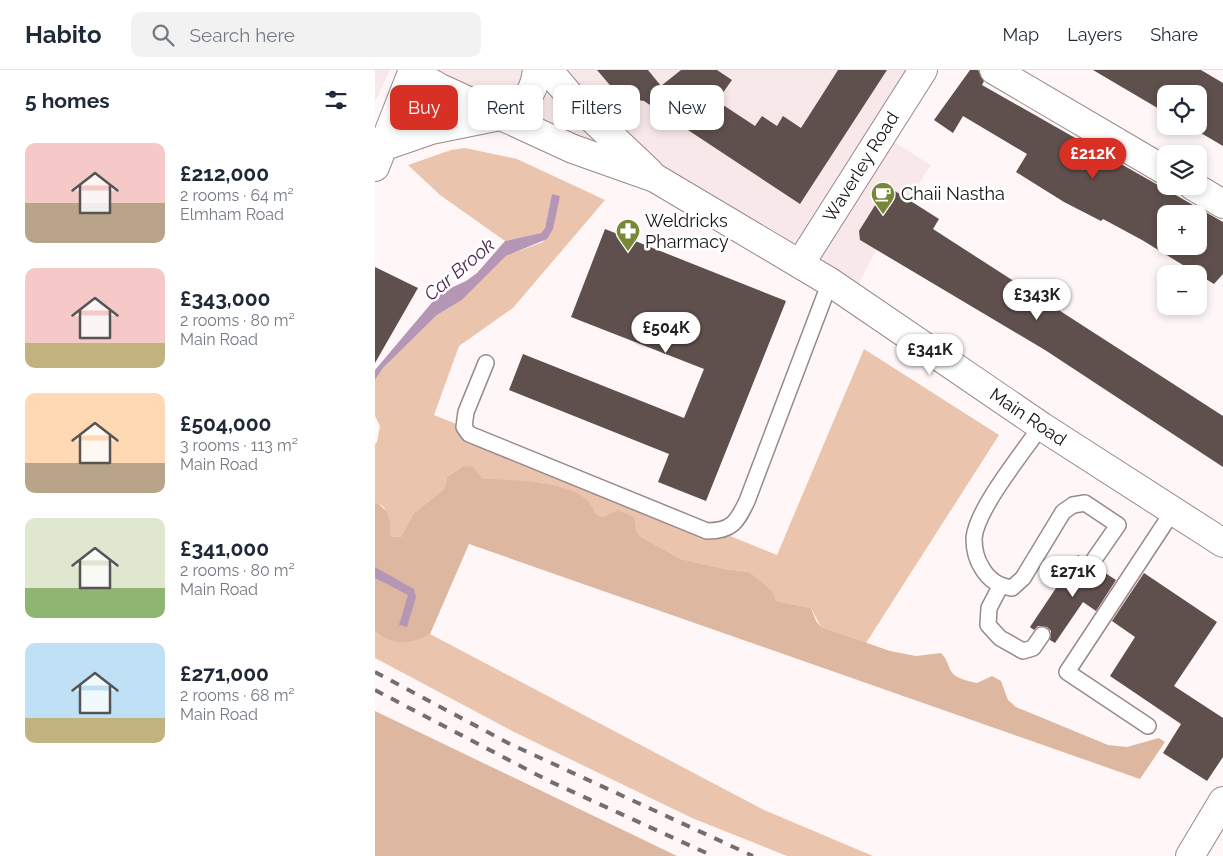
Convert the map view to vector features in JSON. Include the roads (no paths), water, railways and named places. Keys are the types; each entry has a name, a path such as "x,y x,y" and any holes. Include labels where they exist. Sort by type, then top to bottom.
{"main road":[{"path":"534,85 537,70"},
{"name":"Main Road","path":"548,70 577,104 655,178"},
{"name":"Waverley Road","path":"800,264 923,70"},
{"path":"994,70 1157,166"},
{"path":"379,157 412,71"},
{"name":"Main Road","path":"412,71 440,88 468,101"},
{"path":"379,157 431,130 468,122"},
{"name":"Main Road","path":"531,130 573,149 655,178 800,264 830,282 1041,426 1223,543"},
{"path":"1207,194 1223,204"},
{"path":"1190,856 1223,801"}],"lane":[{"path":"486,363 464,420 464,427 469,434 707,531 719,531 729,528 740,517 830,282"},
{"path":"1041,426 981,514 975,538 976,558 986,575 1000,586 1012,588 1023,578 1063,512 1073,505 1085,503 1117,525 1091,564"},
{"path":"1148,726 1067,672 1173,511"},
{"path":"1000,586 989,608 988,625 1000,638 1023,651 1033,648 1042,635"}],"railway":[{"path":"375,672 508,743 753,856"},
{"path":"375,690 549,781 713,856"}],"place":[{"name":"Chaii Nastha","path":"883,215"},
{"name":"Weldricks Pharmacy","path":"628,252"}],"water label":[{"name":"Car Brook","path":"459,269"}]}
